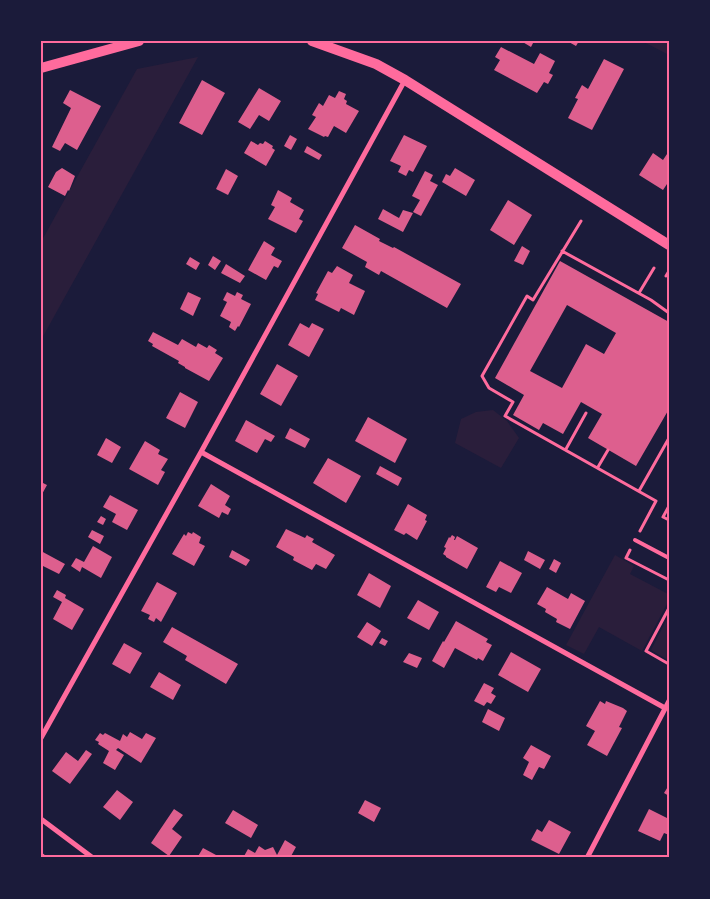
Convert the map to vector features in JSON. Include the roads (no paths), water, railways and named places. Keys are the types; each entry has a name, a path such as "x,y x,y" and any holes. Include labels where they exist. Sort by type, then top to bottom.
{"main road":[{"path":"41,68 139,41"},
{"path":"312,41 376,64 405,80 669,245"}],"street":[{"path":"41,738 201,452 405,80"},
{"path":"201,452 665,708"},
{"path":"586,858 669,701"},
{"path":"41,819 93,858"}],"lane":[{"path":"635,540 669,558"}]}
